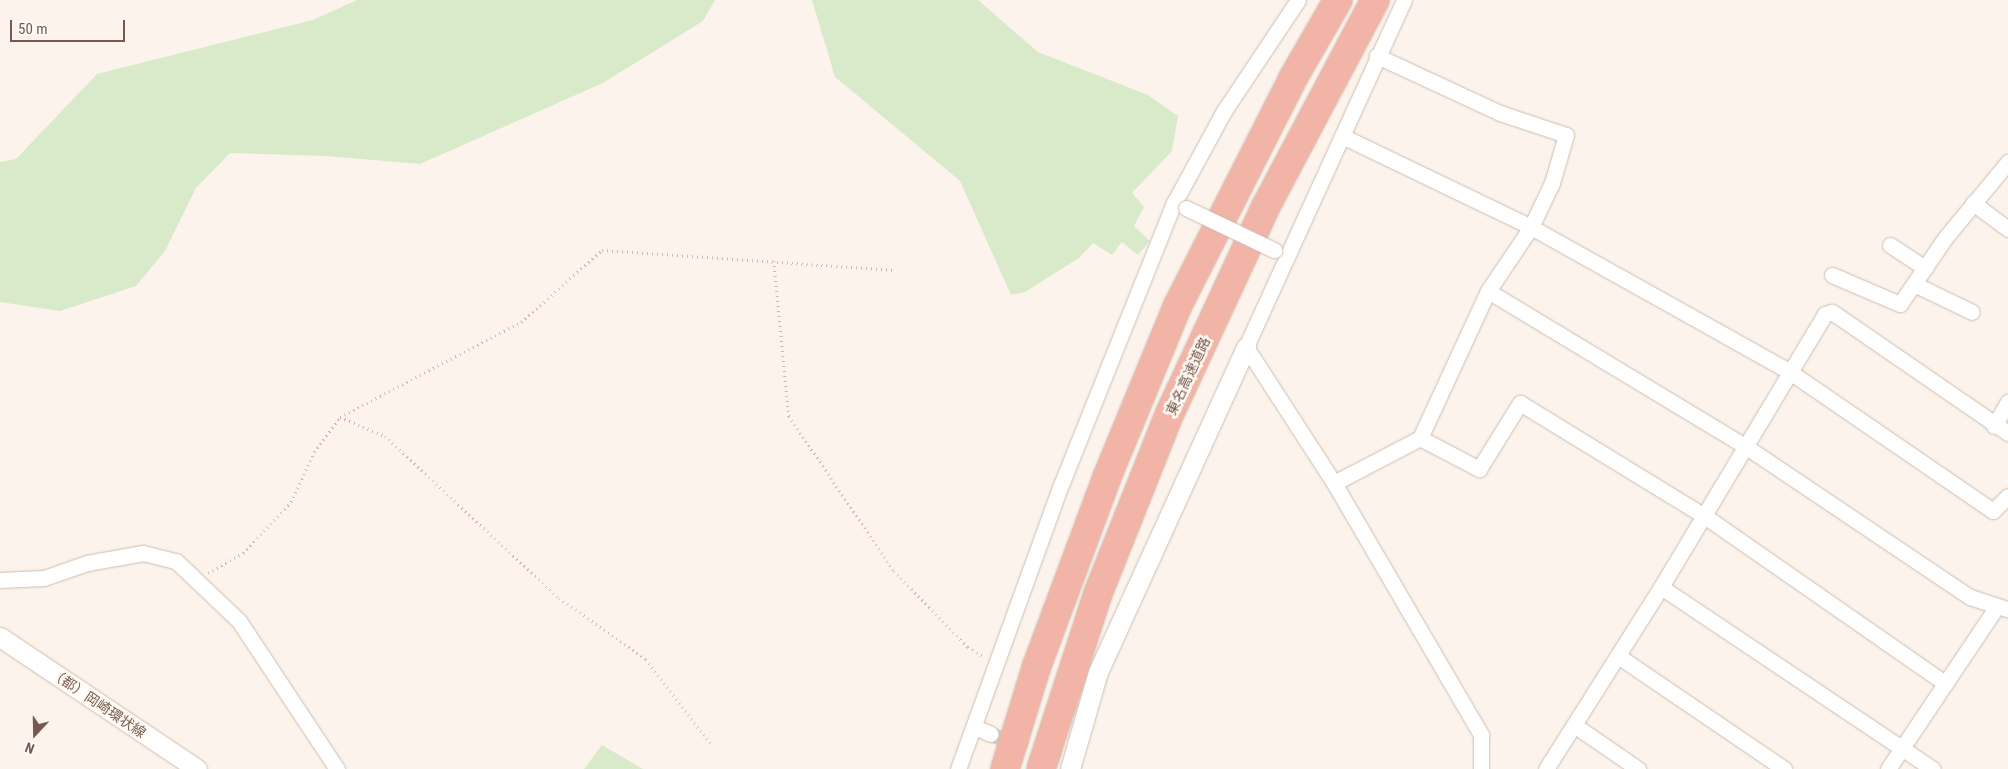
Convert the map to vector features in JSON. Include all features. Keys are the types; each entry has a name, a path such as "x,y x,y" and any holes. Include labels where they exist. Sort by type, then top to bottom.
{"highway":[{"path":"1005,769 1043,650 1108,477 1178,305 1293,78 1338,0"},
{"name":"東名高速道路","path":"1063,767 1099,591 1170,412 1265,208 1375,0"}],"street":[{"path":"958,769 975,727 1060,485 1180,206 1224,111 1298,0"},
{"path":"1063,767 1098,672 1404,0"},
{"path":"1334,482 1420,438 1488,291 1531,227 1552,183 1566,135 1500,113 1377,56"},
{"path":"1342,136 1531,227 1790,372 1993,511 2008,496"},
{"path":"1832,275 1900,304 1973,203 2008,162"},
{"path":"1973,203 2008,229"},
{"path":"1180,206 1288,258"},
{"path":"1890,246 1925,268"},
{"path":"1914,284 1972,312"},
{"path":"1488,291 1745,446 1970,597 2002,608 1945,683 1888,769"},
{"path":"1546,769 1661,587 1825,314 1832,312 2001,430 2008,402"},
{"path":"1246,348 1334,482 1480,735 1481,769"},
{"path":"1420,438 1479,469 1520,403 1703,515 1945,683"},
{"path":"0,580 44,578 87,563 143,553 176,561 239,621 337,769"},
{"path":"1661,587 1900,750 1933,769"},
{"name":"（都）岡崎環状線","path":"0,637 197,769"},
{"path":"1618,656 1784,769"},
{"path":"1574,725 1638,769"},
{"path":"975,727 991,734"}],"path":[{"path":"196,579 243,553 291,502 314,452 340,417 521,322 602,250 895,270"},
{"path":"774,261 789,416 894,571 968,647 996,664"},
{"path":"340,417 385,436 559,598 646,659 710,743"}],"green space":[{"path":"357,0 715,0 703,21 603,83 420,164 326,156 230,153 196,188 165,251 136,286 60,311 0,302 0,162 16,159 97,74 313,20"},
{"path":"812,0 978,0 1038,52 1148,95 1178,116 1172,151 1132,193 1144,207 1134,226 1150,241 1138,255 1122,242 1112,255 1093,243 1079,258 1025,292 1011,295 960,181 835,77"},
{"path":"602,745 643,769 584,769"}],"tunnel":[{"path":"991,734 1059,761"}]}
